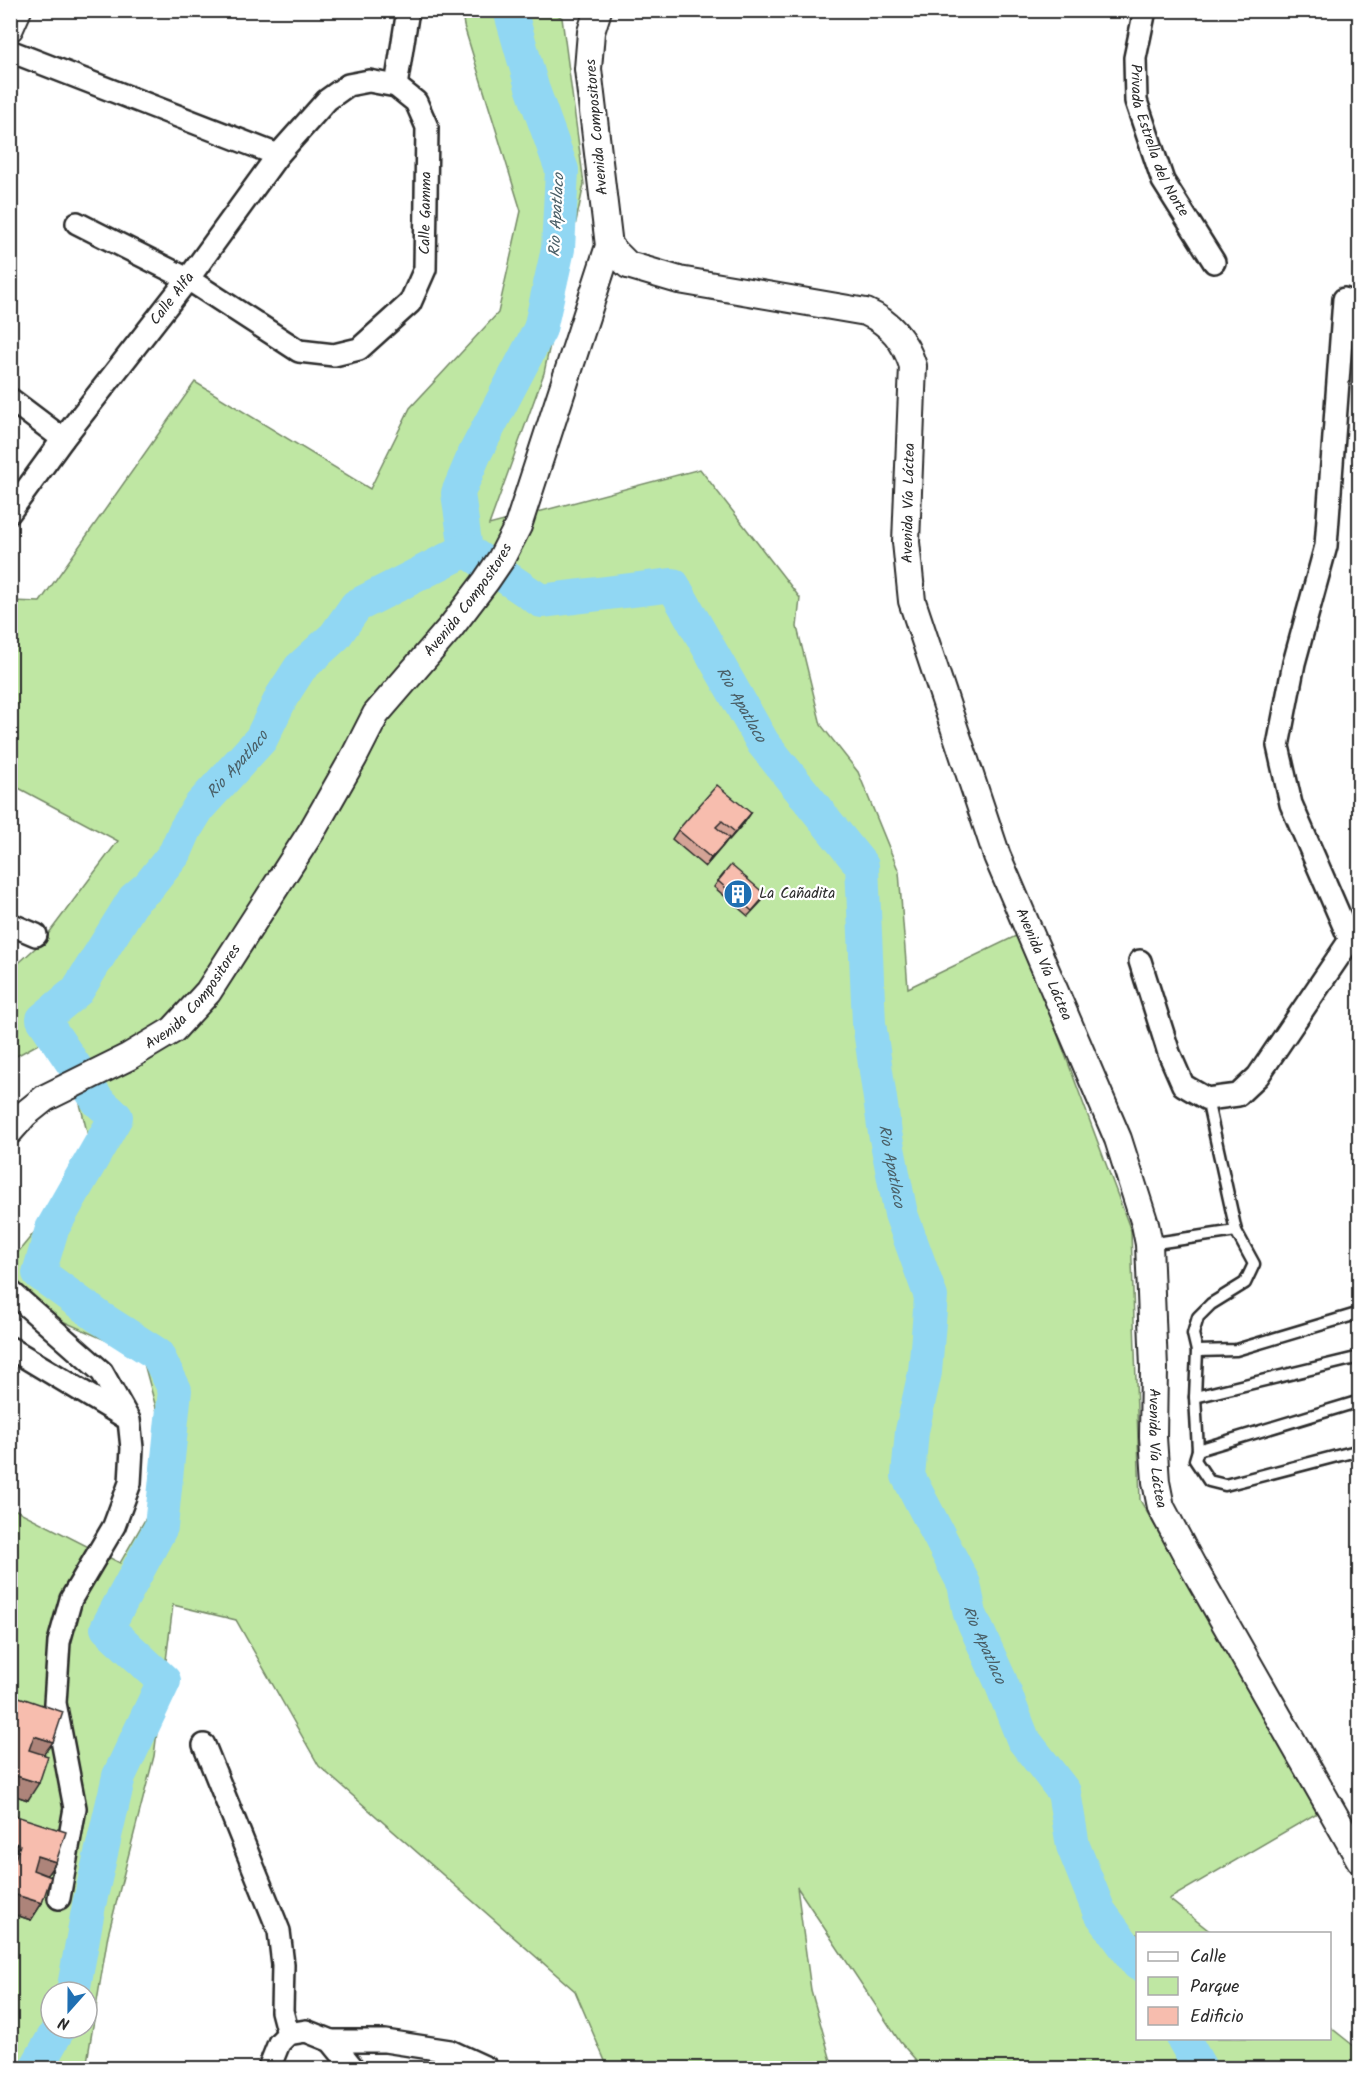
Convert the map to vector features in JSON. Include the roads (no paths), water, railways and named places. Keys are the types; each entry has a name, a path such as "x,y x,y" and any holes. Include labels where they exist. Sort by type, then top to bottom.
{"street":[{"path":"10,28 18,10"},
{"path":"396,86 408,10"},
{"name":"Avenida Compositores","path":"10,1131 25,1114 45,1098 151,1045 173,1030 208,992 313,828 376,714 451,627 501,559 518,526 609,246 588,69 591,32 598,10"},
{"name":"Privada Estrella del Norte","path":"1145,10 1135,58 1136,101 1163,181 1214,261"},
{"path":"10,51 278,154"},
{"name":"Calle Alfa","path":"10,512 63,439 188,279 278,154 327,100 348,85 369,81 396,86"},
{"name":"Calle Gamma","path":"76,223 188,279 299,351 334,355 359,349 410,303 425,269 427,127 416,102 396,86"},
{"name":"Avenida Vía Láctea","path":"609,246 628,265 679,280 866,312 887,324 908,349 913,366 906,542 912,601 997,856 1118,1139 1145,1224 1149,1244 1154,1368 1153,1437 1156,1482 1161,1507 1359,1860"},
{"path":"1344,299 1326,546 1294,663 1278,746 1292,804 1350,940"},
{"path":"10,399 63,439"},
{"path":"1140,961 1169,1053 1183,1085 1207,1099 1238,1095 1258,1076 1350,940 1359,920"},
{"path":"10,924 36,935"},
{"path":"10,1291 102,1372 129,1420 132,1448 130,1483 114,1526 71,1599 59,1642 56,1703 75,1808 59,1898"},
{"path":"10,1348 129,1420"},
{"path":"204,1745 279,1931 284,1965 282,2010 288,2034"},
{"path":"269,2068 279,2043 288,2034 306,2031 330,2042 353,2068"},
{"path":"330,2042 385,2041 450,2051 487,2068"}],"lane":[{"path":"1207,1099 1236,1231 1254,1264 1245,1283 1211,1304 1198,1317 1193,1334 1197,1351 1195,1397 1198,1450 1195,1461 1209,1481 1225,1485 1359,1450"},
{"path":"1149,1244 1236,1231"},
{"path":"1197,1351 1236,1350 1359,1313"},
{"path":"1195,1397 1359,1357"},
{"path":"1198,1450 1359,1401"}],"waterway":[{"name":"Rio Apatlaco","path":"510,10 532,87 562,170 558,249 540,329 475,453 458,493 466,550 541,601 673,585 763,743 862,866 869,1023 885,1133 901,1214 931,1297 925,1372 912,1431 908,1476 964,1584 970,1614 1000,1680 1023,1739 1064,1792 1073,1846 1099,1911 1136,1961"},
{"path":"75,1980 89,1905 119,1776 164,1681 107,1628 161,1527 175,1390 157,1354 99,1317 39,1273 52,1229 116,1117 98,1101 43,1019 77,991 134,899 148,887 175,853 199,807 261,739 282,696 300,668 335,636 356,606 466,550"},
{"path":"36,2068 52,2040"},
{"name":"Rio Apatlaco","path":"1184,2040 1200,2068"}],"place":[{"name":"La Cañadita","path":"738,894"}]}
